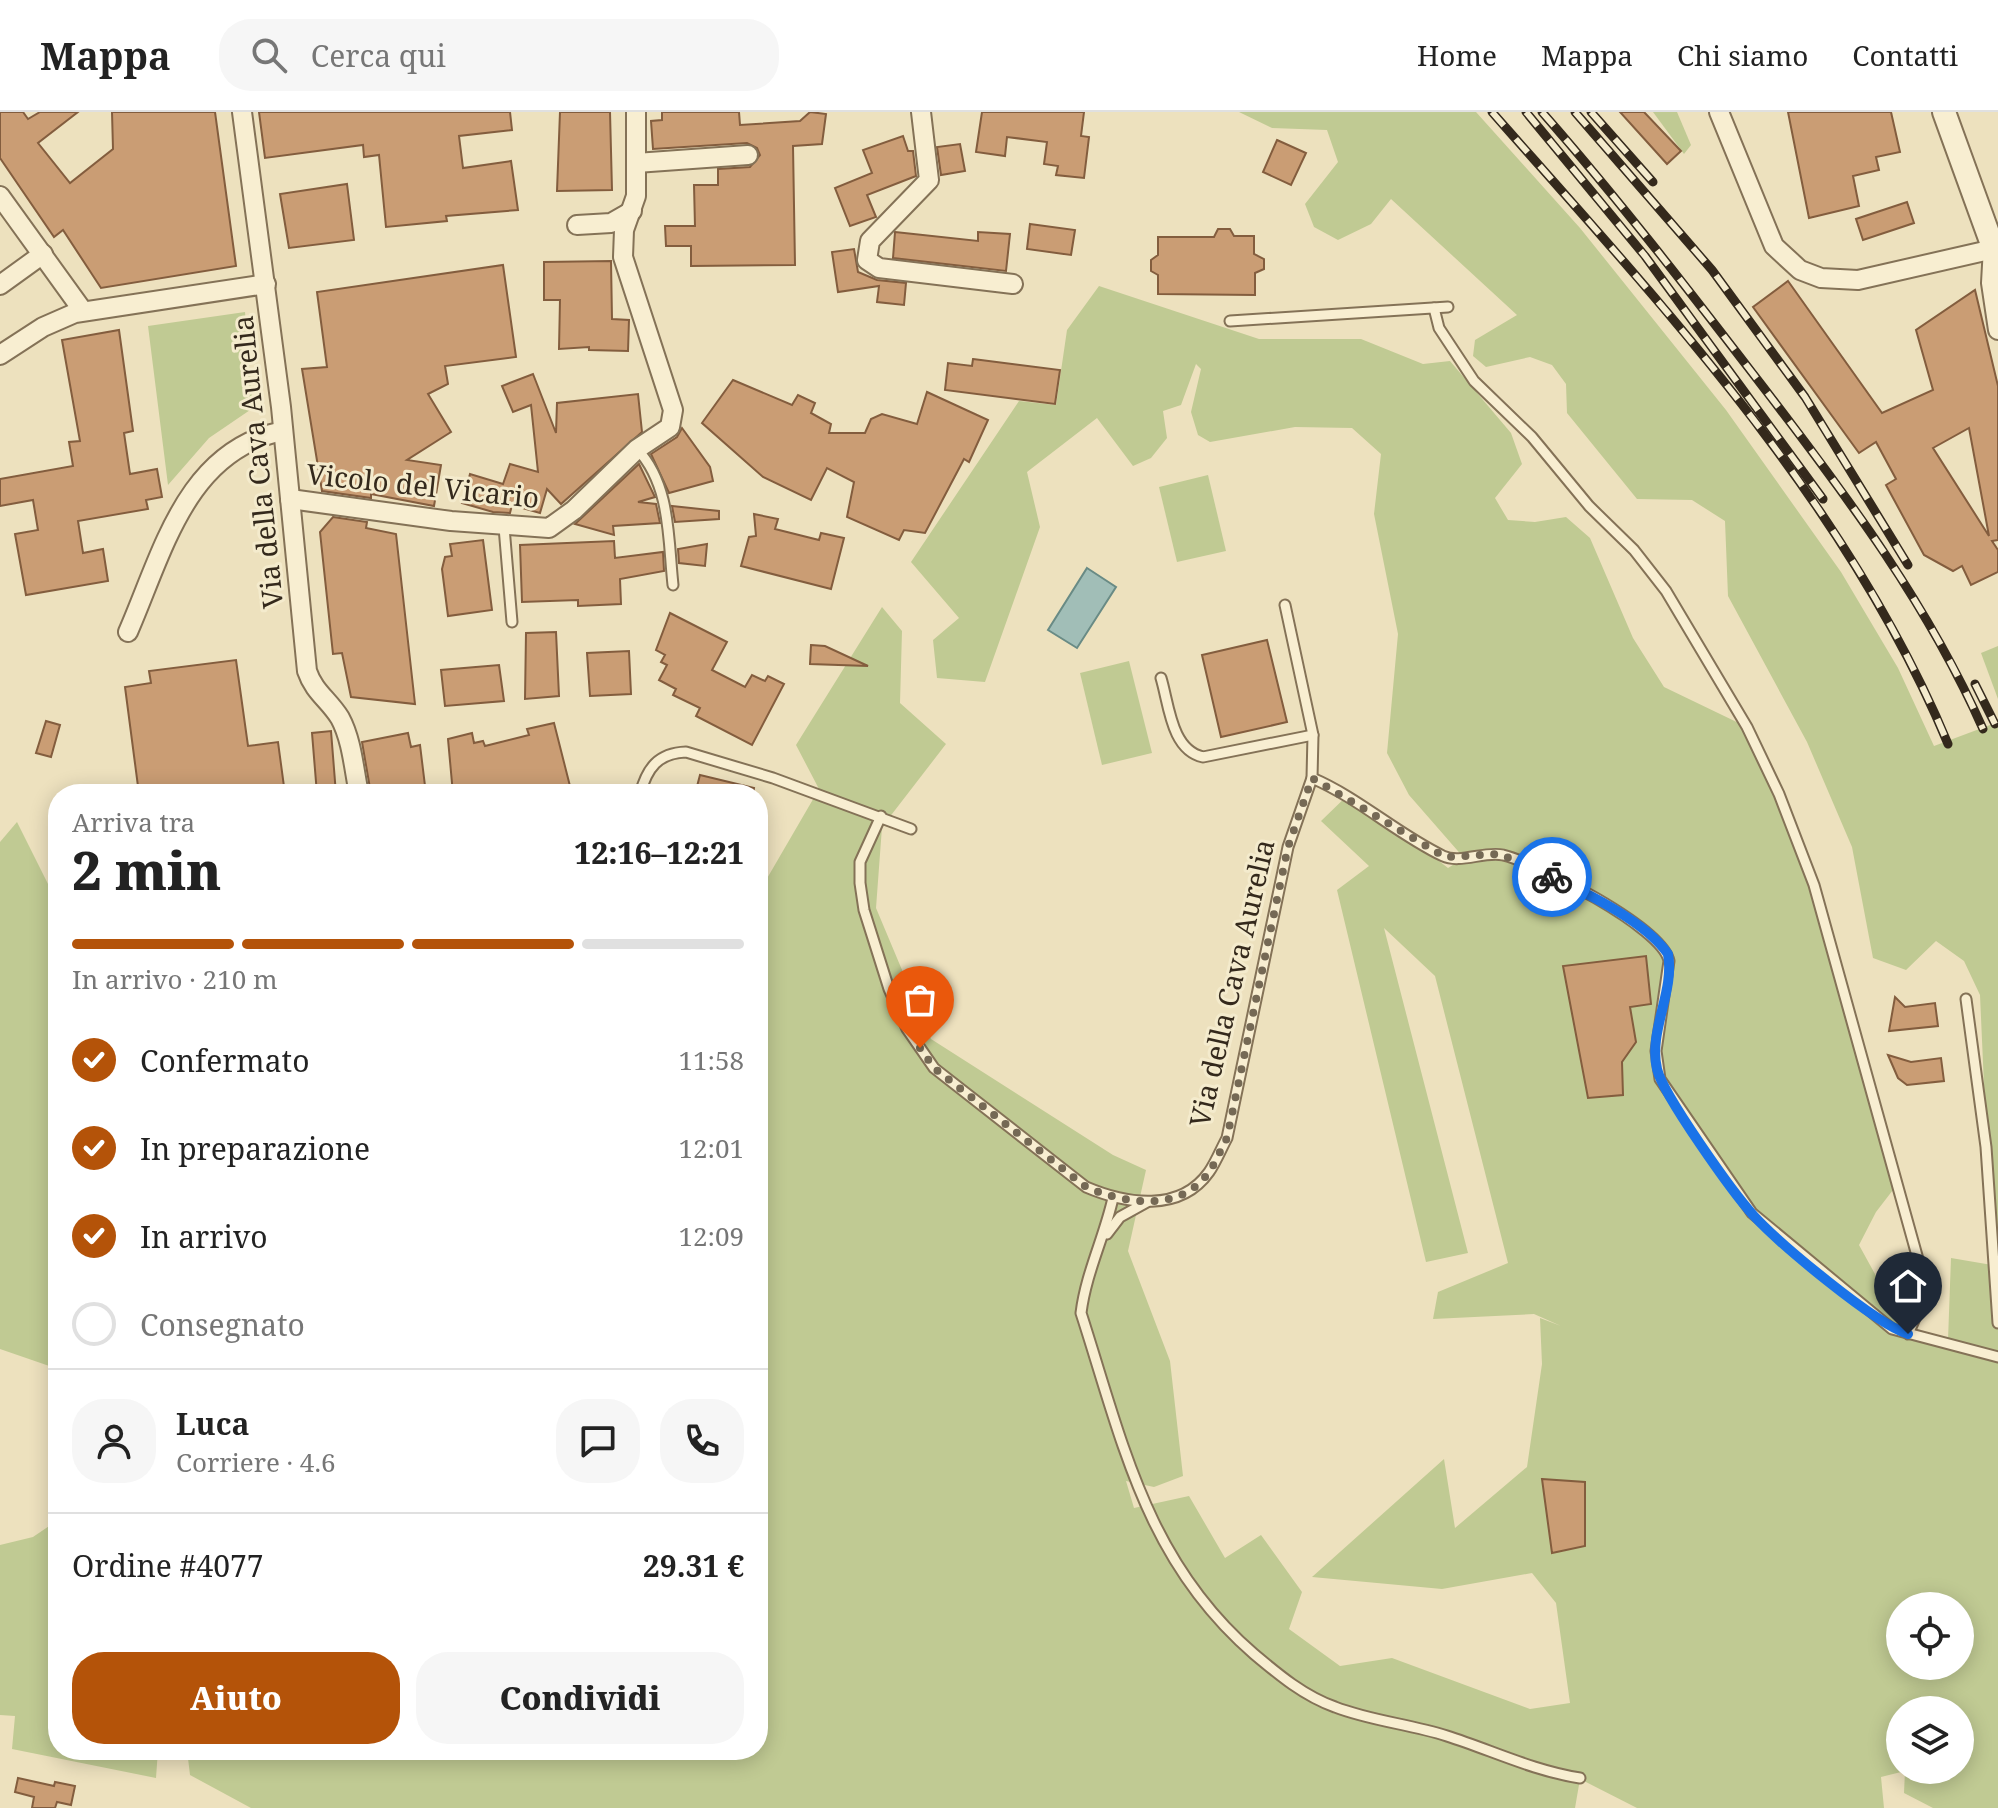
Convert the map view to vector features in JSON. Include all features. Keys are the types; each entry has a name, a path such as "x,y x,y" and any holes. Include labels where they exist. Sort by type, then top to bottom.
{"street":[{"name":"Via della Cava Aurelia","path":"242,112 266,284 307,671 314,690 334,709 343,724 357,784"},
{"name":"Vicolo del Vicario","path":"290,499 538,529 553,526 637,449 666,431 673,416 624,264 622,237 636,196 636,112"},
{"path":"921,112 929,180 870,241 867,260 873,267 887,270 1013,284"},
{"path":"1719,112 1774,246 1788,263 1800,270 1832,279 1858,280 1996,248"},
{"path":"1944,112 1996,248 1998,330"},
{"path":"636,163 748,155"},
{"path":"0,196 83,311"},
{"path":"577,225 611,223 632,211"},
{"path":"0,285 43,254"},
{"path":"2,351 54,321 83,311 266,284"},
{"path":"128,632 175,524 200,478 219,459 247,441 283,431"}],"lane":[{"path":"1230,321 1448,307"},
{"path":"1434,308 1445,340 1474,381 1532,437 1589,506 1634,550 1666,591 1721,680 1779,794 1814,885 1921,1270 1924,1298 1908,1334"},
{"path":"637,449 651,466 661,489 673,585"},
{"path":"504,527 512,622"},
{"name":"Via della Cava Aurelia","path":"881,816 860,862 864,910 889,989 907,1029 934,1068 1086,1187 1113,1198 1147,1202 1189,1193 1209,1172 1227,1138 1288,847 1312,778 1313,735 1285,605"},
{"path":"1161,678 1175,728 1186,751 1192,754 1203,757 1313,735"},
{"path":"643,784 655,762 672,753 686,752 881,816 911,829"},
{"path":"1312,778 1445,857 1492,854 1513,858 1609,907 1660,944 1669,961 1656,1060 1666,1091 1743,1202 1760,1222 1892,1329 1948,1341 1998,1357"},
{"path":"1966,999 1986,1147 1998,1323"},
{"path":"1104,1239 1113,1198"},
{"path":"1147,1202 1120,1217 1104,1239 1085,1281 1081,1313 1147,1513 1186,1583 1206,1607 1284,1680 1332,1706 1373,1720 1445,1735 1580,1778"}],"green space":[{"path":"1239,112 1476,112 1580,228 1726,410 1841,572 1898,668 1934,746 1998,722 1998,1808 1933,1808 1904,1793 1904,1784 1974,1784 1974,1696 1886,1696 1886,1776 1881,1777 1884,1808 1637,1808 1580,1779 1575,1808 251,1808 190,1775 188,1760 768,1760 768,877 819,789 796,745 882,607 902,631 900,703 946,744 882,827 876,908 931,1039 1113,1155 1146,1170 1128,1251 1170,1361 1183,1476 1154,1487 1126,1481 1134,1508 1189,1496 1225,1558 1261,1535 1302,1592 1289,1629 1340,1666 1392,1658 1530,1709 1570,1703 1556,1603 1532,1573 1442,1589 1312,1577 1444,1459 1455,1528 1527,1467 1542,1364 1540,1318 1561,1326 1534,1314 1433,1319 1438,1292 1508,1263 1435,976 1384,928 1468,1253 1426,1262 1337,890 1369,866 1321,821 1351,792 1448,868 1464,858 1409,795 1387,753 1398,634 1374,514 1381,454 1352,428 1295,427 1210,442 1198,435 1191,412 1201,369 1196,364 1181,405 1163,411 1167,438 1151,458 1133,466 1097,418 1027,472 1040,527 985,682 937,678 933,640 959,618 911,562 1019,401 1056,405 1067,330 1099,286 1259,339 1361,339 1423,364 1450,361 1511,433 1522,464 1495,498 1508,520 1535,522 1566,517 1590,538 1633,638 1664,687 1747,727 1795,831 1896,1186 1876,1212 1859,1245 1908,1334 1948,1340 1951,1258 1992,1265 1980,995 1964,961 1936,941 1906,970 1873,958 1852,847 1807,742 1728,596 1725,521 1692,500 1637,499 1567,413 1566,384 1552,365 1530,357 1486,367 1473,356 1475,340 1517,315 1391,199 1371,224 1338,240 1314,227 1305,204 1338,162 1327,130 1272,128"},
{"path":"1653,112 1677,112 1691,145 1684,154"},
{"path":"245,312 253,408 209,438 168,485 148,326"},
{"path":"1208,475 1226,551 1177,562 1159,487"},
{"path":"1998,646 1998,699 1981,653"},
{"path":"1129,661 1152,753 1102,765 1080,673"},
{"path":"17,822 48,884 48,1366 0,1349 0,842"},
{"path":"48,1527 48,1756 12,1749 15,1716 0,1715 0,1545 33,1537"},
{"path":"67,1760 157,1760 156,1778"}],"water":[{"path":"1087,568 1116,587 1077,648 1048,630"}],"building":[{"path":"0,112 23,112 28,119 40,112 78,112 38,143 70,183 113,149 112,112 215,112 236,266 101,288 63,230 54,237 0,158"},
{"path":"259,112 510,112 512,130 459,136 463,168 511,161 518,210 446,216 447,221 386,227 379,155 364,157 363,145 265,158"},
{"path":"560,112 610,112 612,190 557,191"},
{"path":"662,112 739,112 740,125 800,121 810,112 826,114 822,144 793,146 795,265 691,266 691,246 666,246 665,226 695,226 694,185 718,185 718,169 750,167 760,155 757,148 747,143 653,149 651,121 662,120"},
{"path":"982,112 1084,112 1081,136 1089,137 1084,178 1056,175 1058,166 1044,164 1047,142 1007,137 1005,156 976,152"},
{"path":"1620,112 1644,112 1681,151 1667,164"},
{"path":"1788,112 1891,112 1900,152 1876,157 1879,170 1853,176 1859,206 1809,218"},
{"path":"903,136 908,151 913,151 916,176 867,195 876,217 850,226 835,188 872,173 863,150"},
{"path":"1277,140 1306,153 1291,185 1263,172"},
{"path":"960,144 965,171 941,175 937,147"},
{"path":"347,184 354,240 289,248 280,194"},
{"path":"1907,202 1914,223 1863,240 1856,219"},
{"path":"1030,224 1075,230 1071,255 1027,249"},
{"path":"1218,229 1230,229 1234,236 1254,236 1254,254 1264,259 1264,269 1255,273 1255,295 1158,294 1158,275 1151,271 1151,260 1158,255 1158,237 1214,237"},
{"path":"895,232 978,241 978,232 1010,234 1006,271 893,258"},
{"path":"854,249 858,272 877,280 906,283 904,305 877,302 879,286 838,292 832,252"},
{"path":"611,261 612,319 629,320 628,351 589,350 589,347 559,349 560,300 544,300 544,262"},
{"path":"503,265 516,357 445,366 448,384 428,394 451,432 407,460 441,465 434,506 371,494 371,498 322,491 302,369 327,367 317,292"},
{"path":"1788,281 1882,413 1933,390 1916,330 1975,290 1998,386 1998,540 1992,541 1998,550 1998,572 1971,585 1962,566 1953,571 1924,555 1886,485 1896,479 1876,442 1859,453 1753,307","holes":["1969,428 1989,536 1933,448"]},
{"path":"119,330 133,431 124,433 130,474 157,469 162,497 146,500 148,509 78,521 83,553 103,549 108,581 26,595 15,534 38,530 33,500 0,506 0,479 73,466 69,442 80,441 62,340"},
{"path":"973,359 1060,370 1055,404 945,390 948,363 972,366"},
{"path":"533,374 556,433 557,403 638,394 642,432 561,504 547,489 540,513 512,505 510,513 493,512 462,503 470,474 503,484 510,464 538,472 531,405 513,412 502,386"},
{"path":"733,380 792,405 798,395 815,403 811,413 831,424 829,433 865,433 871,419 882,414 917,424 927,392 988,420 969,462 964,459 925,533 904,530 899,540 847,517 854,482 827,468 811,500 763,477 702,423"},
{"path":"682,428 710,467 713,481 669,493 651,454 677,437"},
{"path":"639,464 655,497 638,502 656,504 660,523 613,526 614,535 575,524"},
{"path":"672,506 719,511 719,519 675,522"},
{"path":"754,514 778,519 775,529 819,540 821,533 844,538 831,589 741,566 749,537 756,536"},
{"path":"333,517 367,522 366,528 396,534 415,704 351,697 342,653 333,654 320,532"},
{"path":"483,540 492,610 448,616 442,569 445,557 452,556 450,544"},
{"path":"614,541 615,558 663,552 664,571 620,579 621,604 578,606 578,600 522,602 520,545"},
{"path":"707,544 705,566 679,563 678,549"},
{"path":"670,613 727,642 712,670 745,687 752,675 765,681 768,676 784,684 752,745 696,716 700,708 673,695 676,689 659,680 667,665 661,662 665,655 656,650"},
{"path":"556,632 559,696 525,699 526,633"},
{"path":"1267,640 1287,722 1221,737 1202,655"},
{"path":"811,645 825,646 868,666 810,664"},
{"path":"629,651 631,694 590,696 587,653"},
{"path":"236,660 248,746 278,742 284,784 138,784 125,687 151,683 149,671"},
{"path":"499,665 504,701 445,706 441,670"},
{"path":"46,721 60,725 51,757 36,753"},
{"path":"554,723 569,784 452,784 448,739 472,733 474,743 483,741 485,746 529,735 527,729"},
{"path":"331,731 335,784 316,784 312,733"},
{"path":"408,733 411,747 420,745 425,784 369,784 362,742"},
{"path":"700,775 737,784 698,784"},
{"path":"1646,956 1651,1004 1630,1007 1636,1042 1622,1062 1623,1095 1588,1098 1563,966"},
{"path":"1895,997 1905,1007 1935,1003 1938,1026 1889,1031"},
{"path":"1888,1055 1911,1062 1941,1058 1944,1081 1907,1085 1898,1078"},
{"path":"1542,1479 1585,1482 1585,1546 1552,1553"},
{"path":"18,1778 54,1786 55,1782 75,1786 71,1805 57,1802 55,1808 32,1808 34,1797 15,1792"}],"railway":[{"path":"1492,112 1685,333 1805,489 1858,571 1907,656 1948,744"},
{"path":"1526,112 1645,256 1823,499"},
{"path":"1542,112 1685,285 1857,513 1938,639 1983,729"},
{"path":"1575,112 1712,270 1805,397 1908,565"},
{"path":"1591,112 1653,182"},
{"path":"1975,684 1995,724"}],"way so far":[{"path":"920,1048 934,1068 1086,1187 1113,1198 1147,1202 1166,1200 1189,1193 1209,1172 1227,1138 1262,983 1288,847 1312,778 1445,857 1453,859 1500,854 1552,877"}],"route":[{"path":"1552,877 1609,907 1649,934 1668,954 1656,1051 1660,1079 1743,1202 1769,1230 1871,1313 1892,1329 1908,1334"}]}
